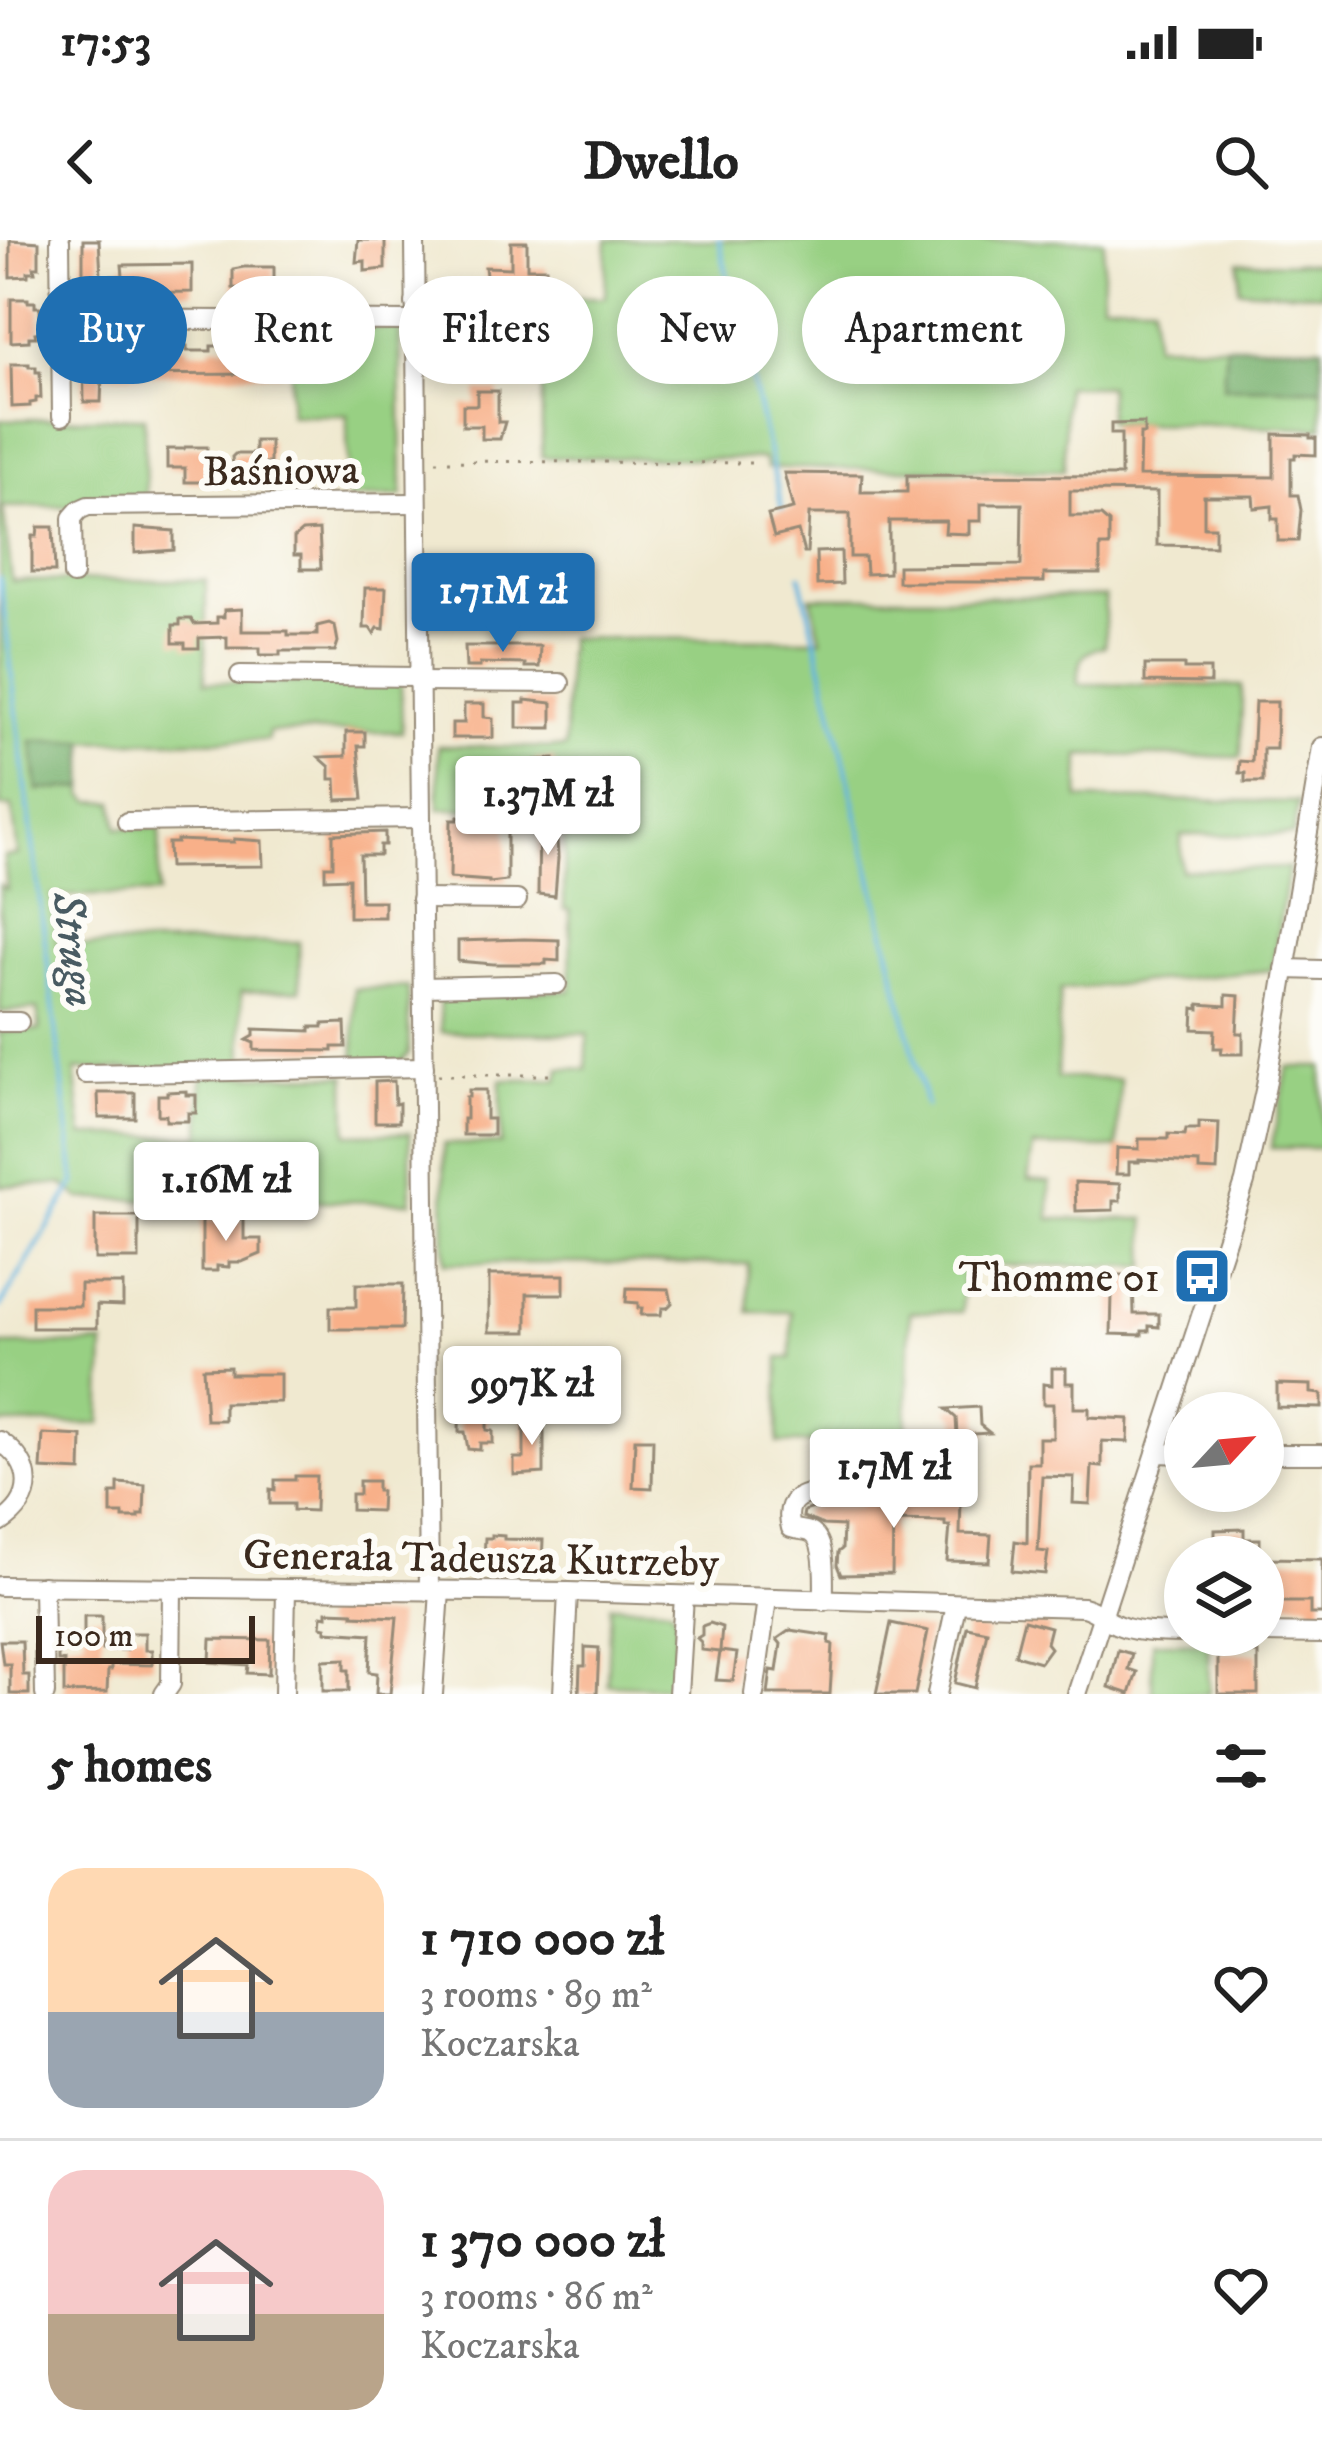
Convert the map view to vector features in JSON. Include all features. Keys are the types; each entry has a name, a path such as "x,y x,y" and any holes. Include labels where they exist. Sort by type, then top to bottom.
{"street":[{"path":"60,240 60,276"},
{"path":"415,240 416,276"},
{"path":"187,317 399,312"},
{"path":"62,384 62,416"},
{"path":"416,384 433,1694"},
{"name":"Baśniowa","path":"73,575 72,518 88,506 416,503"},
{"path":"240,675 560,683"},
{"path":"1077,1694 1245,1182 1261,1117 1322,747"},
{"path":"127,821 420,818"},
{"path":"421,899 517,900"},
{"path":"1285,969 1322,970"},
{"path":"423,987 556,984"},
{"path":"85,1073 424,1071"},
{"path":"0,1441 20,1456 28,1481 22,1507 0,1523"},
{"path":"1156,1453 1164,1453"},
{"path":"1284,1454 1322,1454"},
{"path":"824,1600 820,1541 814,1534 791,1528 788,1510 808,1493 854,1494"},
{"name":"Generała Tadeusza Kutrzeby","path":"0,1586 568,1592 1083,1607 1110,1622 1164,1633"},
{"path":"43,1586 45,1694"},
{"path":"164,1694 171,1684 172,1588"},
{"path":"284,1694 286,1589"},
{"path":"563,1694 568,1592"},
{"path":"678,1694 684,1596"},
{"path":"754,1694 767,1599"},
{"path":"937,1694 956,1605"},
{"path":"1284,1634 1322,1634"}],"path":[{"path":"416,460 754,463"},
{"path":"424,1071 551,1075"}],"green space":[{"path":"607,240 1104,240 1102,302 1153,303 1154,344 1226,345 1224,387 1322,388 1322,428 1108,422 1108,386 1065,386 1064,470 767,468 764,459 542,457 542,384 593,384 593,297 605,297"},
{"path":"1239,262 1322,263 1322,294 1239,289"},
{"path":"375,328 399,328 402,496 348,498 347,415 290,415 290,384 375,384"},
{"path":"1226,345 1322,346 1322,388 1223,387"},
{"path":"144,417 146,497 85,506 3,507 12,581 206,580 205,682 401,683 402,732 269,732 268,740 32,742 38,790 85,788 84,795 91,801 114,802 118,828 160,828 158,894 52,896 58,946 299,942 300,990 241,992 243,1063 75,1070 83,1136 201,1136 202,1076 346,1075 347,1134 410,1133 411,1202 80,1199 63,1184 0,1186 0,1032 40,1030 37,1009 0,1012 0,885 7,890 4,857 18,855 12,807 0,807 0,420"},
{"path":"811,597 1105,597 1105,646 1082,658 1078,684 1242,686 1241,757 1080,755 1079,799 1298,802 1293,835 1181,835 1181,870 1288,868 1272,970 1060,990 1057,1078 1120,1079 1117,1148 1033,1147 1028,1180 1050,1182 1050,1219 1145,1219 1147,1266 963,1265 962,1312 910,1312 906,1444 778,1443 779,1358 791,1358 792,1312 749,1312 748,1264 445,1263 444,1144 501,1144 501,1080 558,1080 560,1068 586,1069 588,1034 441,1032 439,991 571,991 570,910 564,909 565,809 439,809 438,746 565,748 567,638 821,639"},
{"path":"32,741 85,741 85,788 38,790"},
{"path":"408,987 409,1054 401,1062 355,1063 354,989"},
{"path":"1288,1067 1322,1067 1322,1148 1271,1148"},
{"path":"104,1344 101,1424 0,1424 0,1345"},
{"path":"610,1605 669,1607 677,1618 672,1687 607,1684"},
{"path":"1152,1642 1164,1642 1164,1656 1208,1656 1209,1694 1152,1694"}],"building":[{"path":"10,240 39,242 35,272 10,277"},
{"path":"83,240 99,240 101,276 83,276"},
{"path":"358,240 385,240 385,269 365,271 365,261 356,262"},
{"path":"511,242 527,242 527,268 546,268 546,276 486,276 485,267 511,268"},
{"path":"192,264 192,292 187,292 187,276 123,276 122,265"},
{"path":"274,267 274,276 233,276 233,269"},
{"path":"11,299 35,302 36,337 11,342"},
{"path":"187,351 211,351 211,374 187,375"},
{"path":"11,364 36,367 41,398 30,406 12,407"},
{"path":"84,384 102,384 101,402 84,402"},
{"path":"477,391 498,391 498,422 505,422 500,439 482,439 482,426 463,426 463,405 477,405"},
{"path":"1144,423 1139,476 1274,477 1274,434 1316,438 1316,455 1291,458 1291,495 1298,495 1301,510 1298,541 1278,541 1278,519 1272,519 1272,506 1254,508 1253,496 1204,496 1204,527 1215,527 1215,546 1157,545 1157,492 1087,491 1070,491 1070,516 1101,516 1109,523 1109,546 1100,546 1100,574 1044,574 1044,582 898,582 898,566 1021,565 1022,504 981,504 981,521 969,521 969,534 945,533 946,521 889,521 889,573 866,574 865,557 850,557 850,514 809,514 807,553 798,531 774,537 768,515 793,509 784,473 862,474 861,492 907,492 907,475 1121,476 1121,434 1111,434 1111,424"},
{"path":"255,441 270,441 270,463 263,463 263,472 234,473 232,457 255,454"},
{"path":"207,447 205,482 185,482 185,468 167,468 167,449"},
{"path":"38,527 53,527 55,572 32,572 32,536 37,536"},
{"path":"135,528 174,531 174,550 135,553"},
{"path":"319,530 321,569 301,569 301,555 294,555 294,538 302,531"},
{"path":"841,551 842,584 817,585 816,552"},
{"path":"365,588 386,588 384,629 374,634 364,628"},
{"path":"242,609 242,631 317,635 317,626 329,623 335,626 335,651 260,655 260,648 227,648 227,637 199,638 199,648 173,643 173,625 180,625 180,619 217,623 224,610"},
{"path":"465,646 540,646 539,667 480,663 480,667 466,667"},
{"path":"1145,665 1210,669 1210,683 1145,682"},
{"path":"1255,702 1277,702 1276,749 1263,749 1263,782 1245,782 1245,773 1239,773 1240,761 1252,762"},
{"path":"517,703 552,703 552,728 517,728"},
{"path":"464,704 484,704 484,717 493,718 493,738 452,738 452,723 464,723"},
{"path":"346,732 365,732 365,746 358,746 363,799 337,800 336,779 330,779 330,767 319,757 346,756"},
{"path":"554,759 556,796 537,796 536,789 524,789 524,770 536,769 535,760"},
{"path":"451,820 507,821 507,881 450,878"},
{"path":"556,821 555,896 538,894 539,823"},
{"path":"385,832 380,855 360,855 361,901 384,901 384,917 349,917 349,878 325,879 325,866 333,866 333,834"},
{"path":"262,841 263,866 169,867 168,843"},
{"path":"559,940 559,961 458,961 458,941"},
{"path":"1226,995 1239,996 1237,1033 1243,1033 1243,1054 1221,1054 1222,1048 1214,1048 1215,1030 1193,1029 1194,1008 1199,1009 1199,1004 1226,1006"},
{"path":"345,1023 346,1047 333,1047 333,1051 254,1050 254,1043 247,1040 254,1036 254,1029 310,1031 323,1024"},
{"path":"394,1081 399,1122 375,1122 375,1082"},
{"path":"469,1090 486,1090 486,1119 493,1119 493,1135 463,1135"},
{"path":"186,1091 186,1095 196,1095 196,1113 188,1113 188,1121 166,1121 166,1115 158,1115 158,1095"},
{"path":"98,1093 135,1093 135,1118 99,1118"},
{"path":"1199,1122 1219,1123 1217,1171 1199,1170 1199,1163 1139,1160 1129,1162 1129,1174 1116,1174 1117,1148 1139,1149 1139,1139 1185,1135 1186,1129 1199,1129"},
{"path":"1075,1182 1120,1184 1120,1201 1113,1201 1113,1210 1076,1211"},
{"path":"95,1216 139,1216 139,1259 95,1259"},
{"path":"202,1219 244,1219 244,1239 261,1239 261,1254 229,1262 229,1267 217,1266 217,1271 202,1271"},
{"path":"489,1275 564,1275 564,1294 527,1294 527,1332 489,1332"},
{"path":"1109,1275 1133,1275 1134,1314 1159,1314 1159,1327 1149,1326 1142,1335 1111,1334"},
{"path":"80,1284 123,1284 123,1306 97,1305 97,1328 32,1328 32,1306 80,1306"},
{"path":"356,1284 403,1284 402,1329 330,1329 330,1307 356,1307"},
{"path":"627,1288 669,1289 672,1303 662,1308 661,1315 641,1315 638,1303 626,1302"},
{"path":"230,1367 230,1374 280,1374 280,1402 224,1403 224,1420 206,1420 203,1368"},
{"path":"1052,1368 1066,1368 1066,1383 1074,1383 1074,1408 1089,1408 1089,1417 1129,1419 1128,1442 1102,1441 1102,1467 1092,1466 1090,1504 1073,1503 1074,1477 1042,1476 1038,1551 1048,1552 1045,1574 1012,1571 1015,1541 1027,1543 1028,1463 1039,1463 1039,1438 1053,1438 1053,1404 1043,1404 1043,1384 1052,1385"},
{"path":"487,1378 511,1378 511,1403 487,1402 487,1430 493,1431 493,1443 480,1443 480,1450 468,1449 465,1432 459,1432 460,1384 478,1384"},
{"path":"1277,1384 1311,1385 1311,1393 1322,1394 1322,1408 1284,1407 1284,1392 1277,1392"},
{"path":"979,1407 980,1425 990,1433 957,1435 956,1418 946,1409"},
{"path":"524,1416 544,1416 544,1473 514,1475 514,1458 524,1458"},
{"path":"43,1434 82,1436 81,1471 41,1469"},
{"path":"635,1439 653,1439 652,1488 633,1487"},
{"path":"819,1452 860,1453 859,1482 817,1479"},
{"path":"295,1476 316,1476 315,1511 270,1504 275,1480 295,1480"},
{"path":"359,1481 377,1481 380,1511 351,1510 351,1494 359,1494"},
{"path":"118,1483 145,1485 144,1515 123,1518 123,1514 111,1514 111,1493 118,1493"},
{"path":"867,1496 961,1498 960,1534 991,1535 989,1562 947,1561 950,1526 945,1522 893,1521 892,1574 841,1575 837,1565 843,1526 823,1525 803,1517 804,1511 859,1506"},
{"path":"1244,1529 1244,1536 1215,1536 1215,1530"},
{"path":"485,1538 543,1540 542,1562 484,1559"},
{"path":"1284,1558 1322,1559 1322,1614 1310,1614 1310,1602 1284,1602"},
{"path":"327,1611 397,1617 390,1694 376,1694 377,1673 369,1672 371,1634 326,1631 321,1626"},
{"path":"84,1616 102,1616 102,1650 127,1650 127,1633 145,1633 145,1650 152,1650 152,1665 111,1664 107,1692 64,1693 64,1661 58,1661 58,1643 84,1640"},
{"path":"1024,1620 1050,1627 1046,1643 1050,1648 1040,1662 1015,1655"},
{"path":"891,1623 928,1631 915,1694 876,1694"},
{"path":"702,1626 722,1627 720,1651 737,1653 733,1681 716,1680 720,1652 701,1650 697,1638"},
{"path":"967,1627 987,1631 975,1688 955,1683"},
{"path":"790,1630 830,1636 830,1694 768,1694 771,1670 777,1671 781,1644 777,1639"},
{"path":"211,1639 270,1640 269,1674 247,1673 248,1665 210,1662"},
{"path":"0,1641 22,1641 29,1694 10,1694 10,1664 3,1664"},
{"path":"585,1647 599,1648 597,1694 579,1693"},
{"path":"1118,1650 1132,1654 1128,1669 1137,1672 1130,1694 1109,1687"},
{"path":"1218,1656 1258,1656 1258,1694 1218,1694"},
{"path":"345,1659 349,1691 323,1691 323,1660"}],"waterway":[{"path":"719,240 782,508"},
{"path":"800,575 926,1106"},
{"name":"Struga","path":"0,579 75,1183 0,1307"}],"place":[{"name":"Thomme 01","path":"1202,1276"}]}
